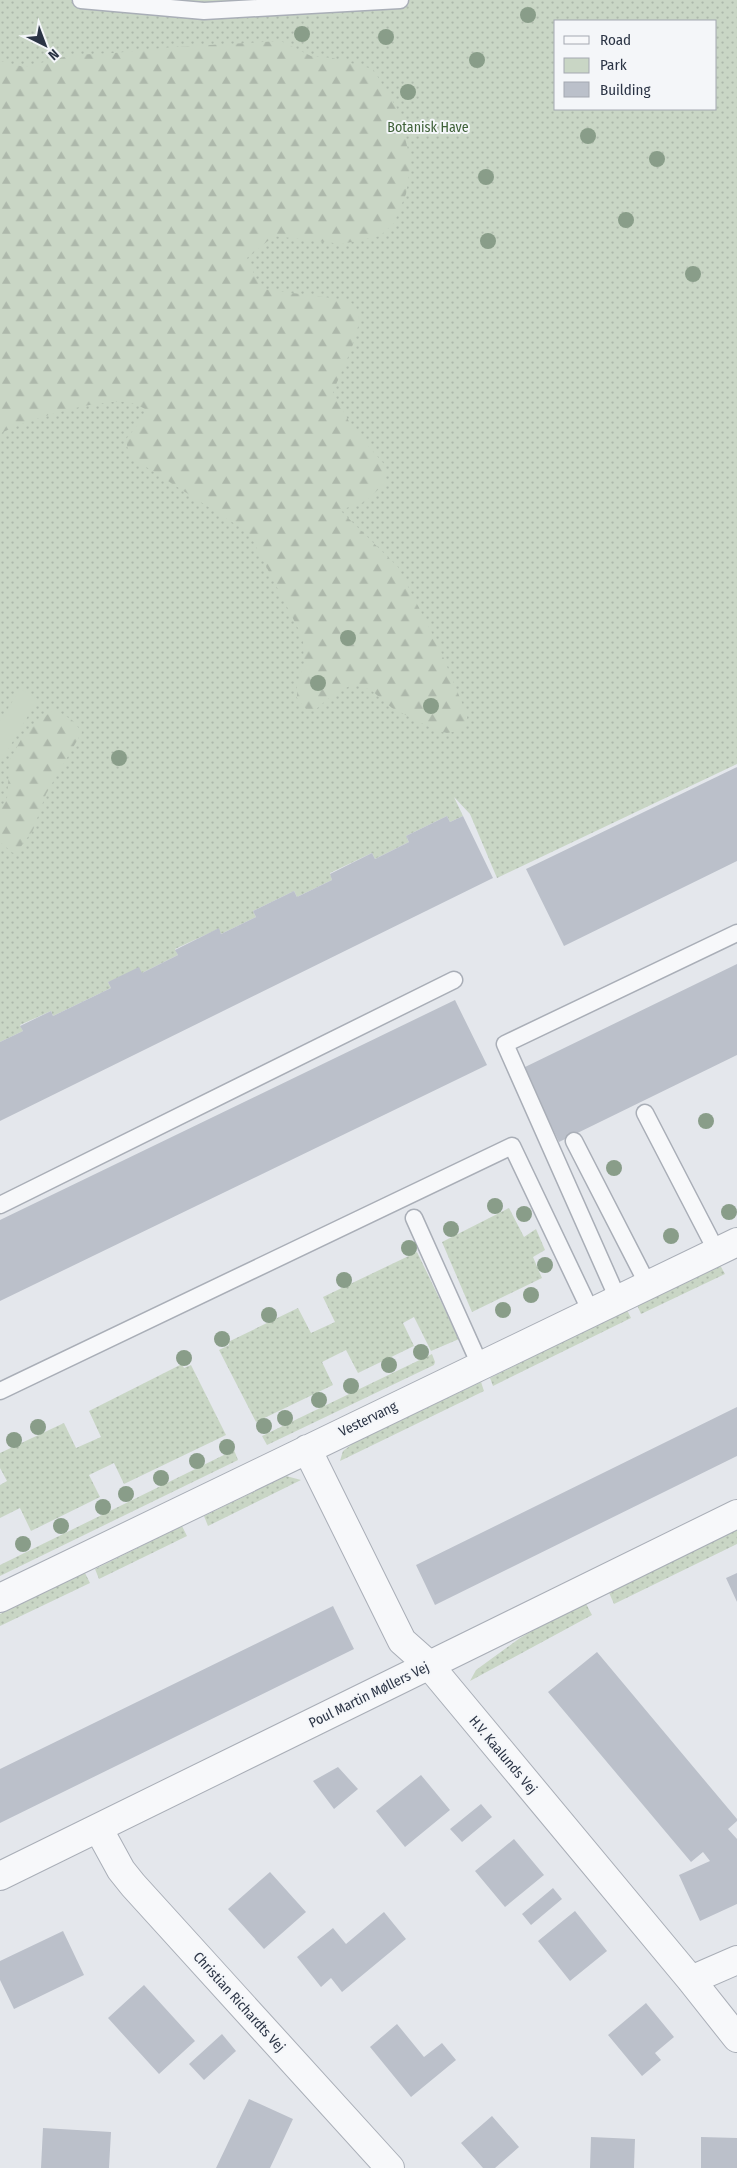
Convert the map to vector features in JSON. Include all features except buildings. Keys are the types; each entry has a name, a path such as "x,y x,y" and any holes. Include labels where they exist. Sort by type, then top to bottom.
{"street":[{"name":"Vestervang","path":"0,1598 727,1247"},
{"name":"H.V. Kaalunds Vej","path":"307,1449 402,1641 429,1665 737,2038"},
{"name":"Poul Martin Møllers Vej","path":"0,1876 737,1514"},
{"name":"Christian Richardts Vej","path":"98,1828 121,1870 133,1885 390,2168"},
{"path":"691,1980 737,1960"}],"lane":[{"path":"81,0 204,11 400,0"},
{"path":"618,1299 506,1044 737,933"},
{"path":"0,1204 454,980"},
{"path":"646,1113 727,1247"},
{"path":"574,1141 648,1285"},
{"path":"0,1391 512,1146 591,1312"},
{"path":"414,1218 480,1365"}],"green space":[{"name":"Botanisk Have","path":"0,0 737,0 737,764 497,878 470,814 454,797 463,816 450,822 447,816 406,836 409,842 375,859 372,853 330,873 332,880 297,897 294,891 253,911 256,917 221,934 218,929 175,949 178,955 142,973 108,982 111,988 53,1016 51,1011 20,1025 23,1031 0,1042"},
{"path":"281,41 311,56 332,58 373,69 398,110 411,162 406,194 394,223 380,236 342,244 274,236 247,258 261,289 347,300 358,311 358,329 355,340 333,392 353,429 385,465 385,483 365,502 340,510 398,567 439,647 467,715 467,723 458,731 447,733 435,730 392,708 371,690 353,684 330,697 315,710 306,709 297,698 297,684 304,664 303,638 249,533 129,456 126,439 146,415 145,409 133,403 119,402 84,406 27,422 0,434 0,61 24,67 72,55"},
{"path":"20,689 38,699 0,763 0,721"},
{"path":"54,709 72,720 82,732 46,794 33,830 17,852 13,853 0,842 0,810 7,798 10,760 24,734"},
{"path":"509,1208 524,1237 536,1229 545,1250 533,1257 542,1278 472,1312 442,1242"},
{"path":"417,1252 459,1339 431,1351 414,1317 403,1323 414,1346 358,1373 346,1350 322,1362 333,1385 256,1422 219,1350 229,1345 228,1342 298,1308 311,1333 335,1322 323,1297"},
{"path":"720,1265 725,1274 641,1314 637,1305"},
{"path":"627,1310 631,1318 493,1386 490,1378"},
{"path":"432,1354 435,1362 434,1365 267,1445 262,1436"},
{"path":"182,1364 184,1368 191,1365 226,1435 124,1484 114,1463 89,1475 100,1497 31,1531 20,1508 0,1518 0,1485 7,1481 0,1468 0,1453 64,1423 76,1448 101,1437 89,1411"},
{"path":"481,1382 484,1391 340,1461 343,1451 355,1442"},
{"path":"234,1450 238,1460 0,1576 0,1565"},
{"path":"286,1476 301,1480 208,1526 204,1516"},
{"path":"737,1525 737,1544 614,1604 607,1588"},
{"path":"182,1526 187,1536 99,1579 95,1569"},
{"path":"85,1573 90,1583 0,1626 0,1614"},
{"path":"584,1600 592,1615 470,1681 476,1670 520,1638"}]}
